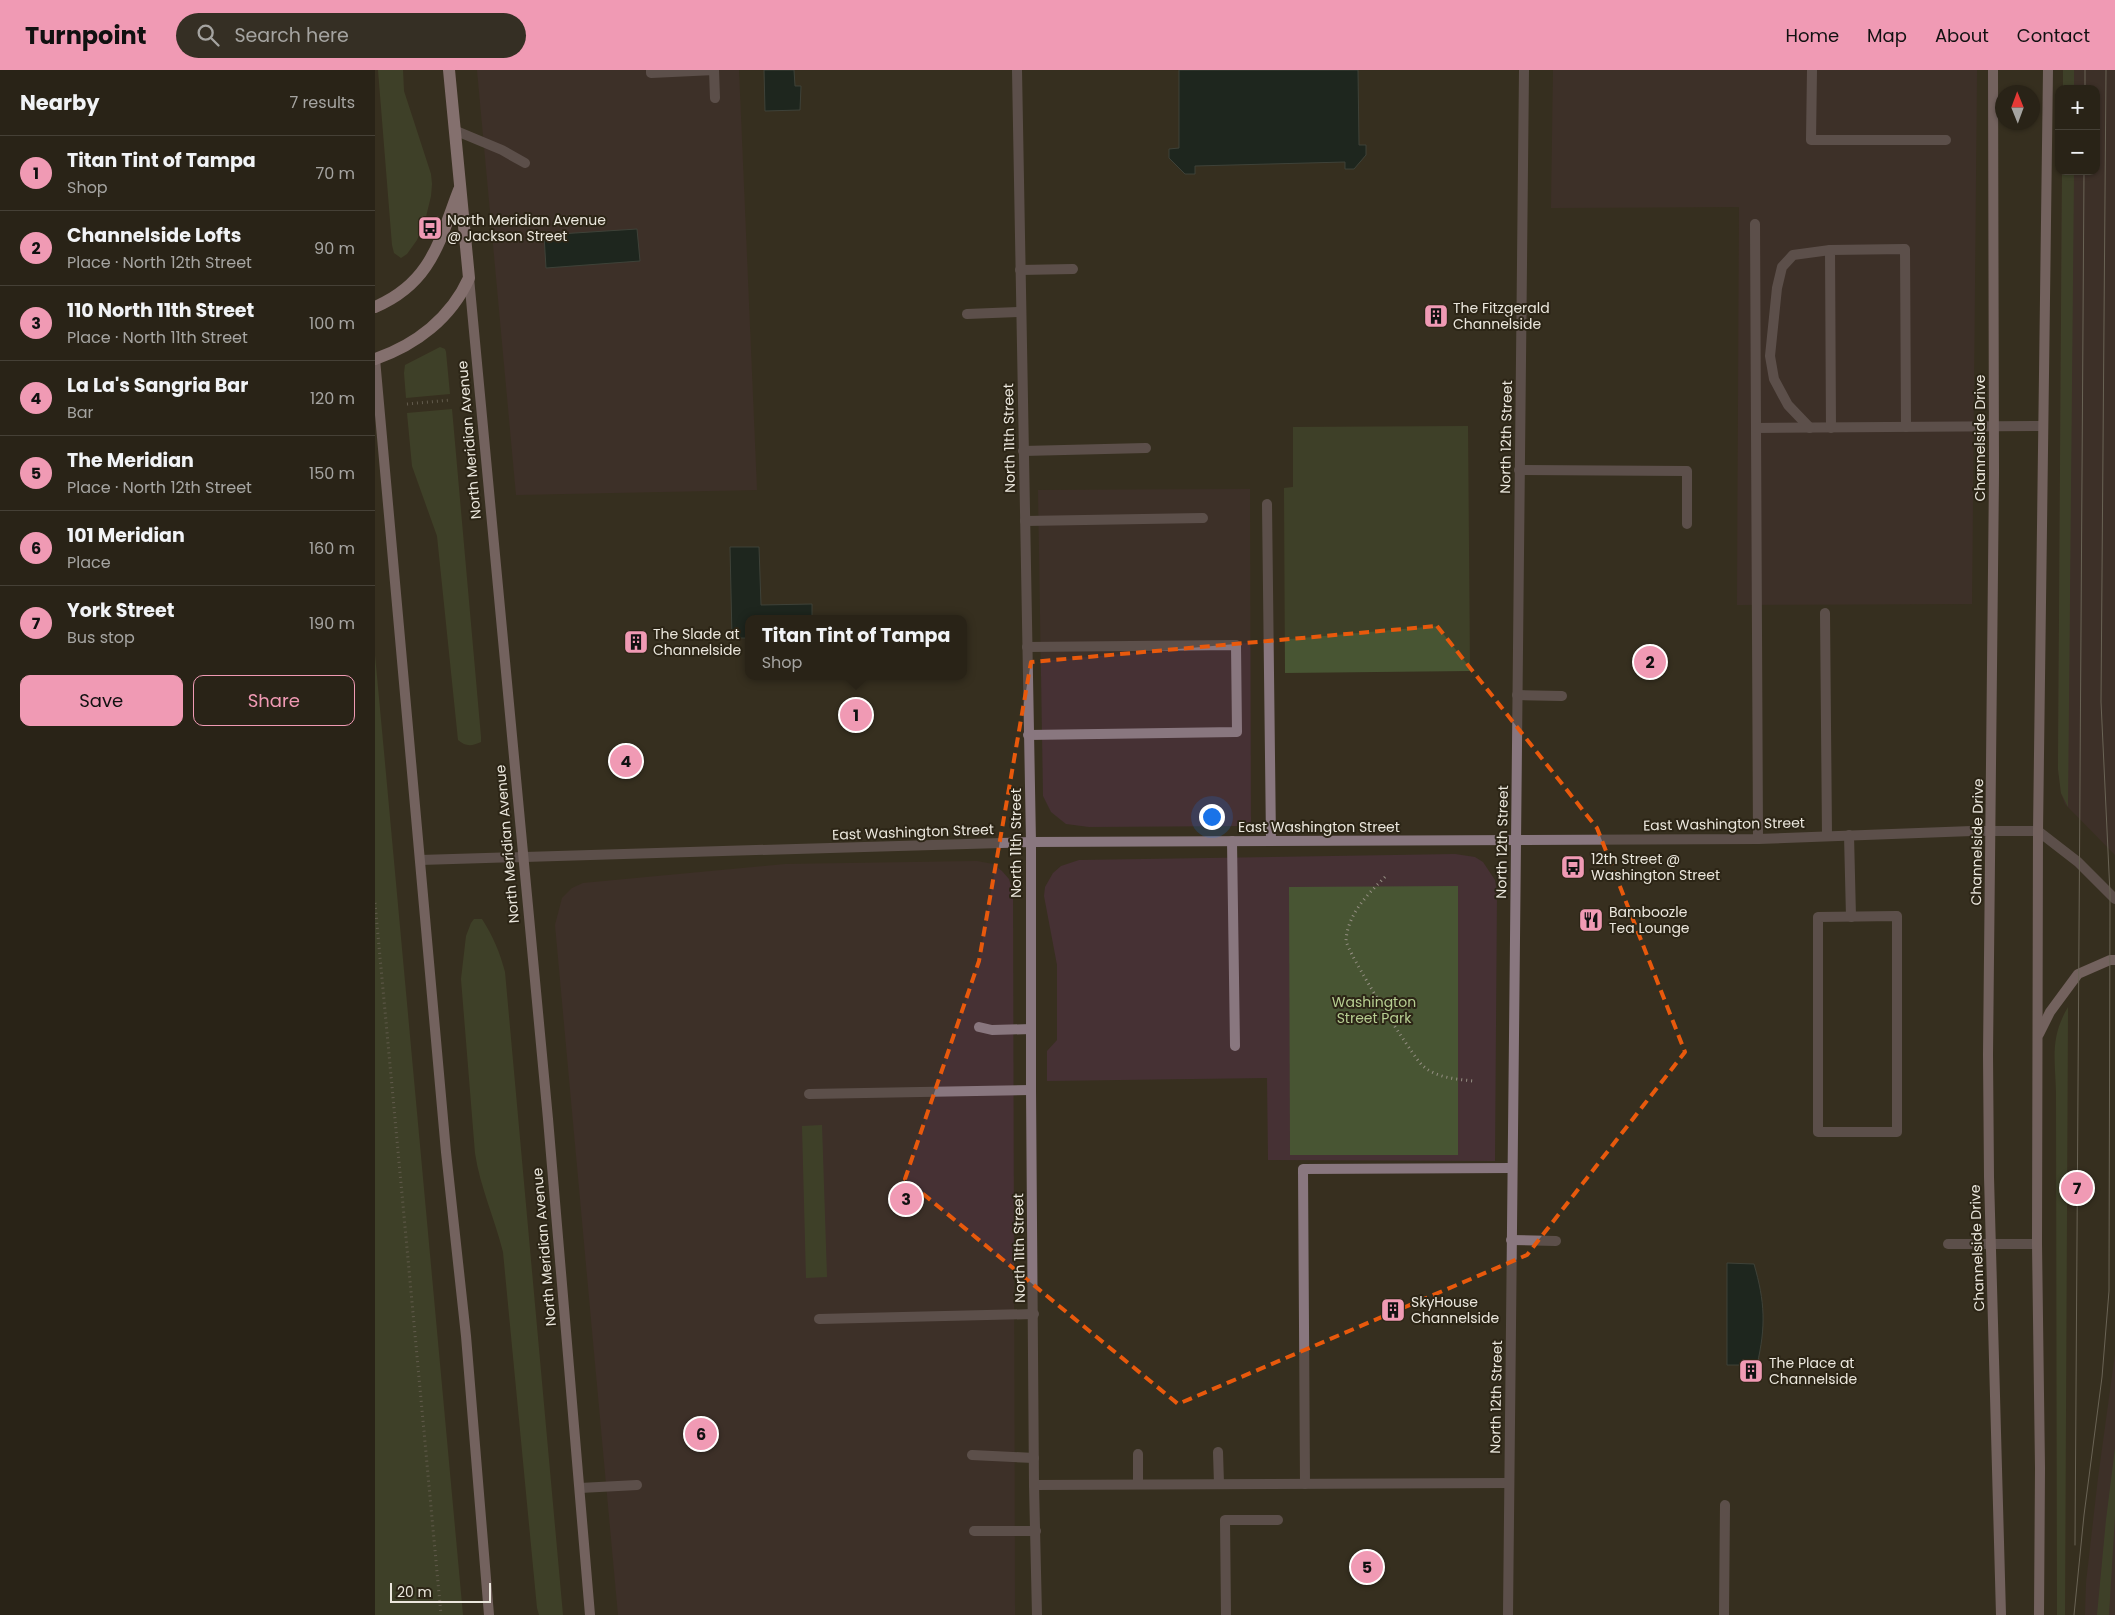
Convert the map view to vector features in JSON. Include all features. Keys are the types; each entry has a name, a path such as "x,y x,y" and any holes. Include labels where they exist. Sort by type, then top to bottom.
{"main road":[{"name":"North Meridian Avenue","path":"449,70 524,858 590,1615"},
{"name":"Channelside Drive","path":"1993,70 1994,427 1988,1064 2001,1615"},
{"path":"2039,1615 2040,1468 2037,1244 2038,831 2048,70"},
{"path":"375,307 407,288 425,268 445,226 460,186"},
{"path":"469,278 458,299 433,326 404,346 375,358 489,1615"},
{"path":"2038,1037 2050,1012 2078,974 2110,960 2115,960"}],"street":[{"path":"651,70 651,73 714,70 715,98"},
{"name":"North 11th Street","path":"1017,70 1031,842 1034,1484 1037,1615"},
{"name":"North 12th Street","path":"1508,1615 1524,70"},
{"path":"1811,70 1811,140 1946,140"},
{"path":"454,130 502,150 525,163"},
{"path":"1755,224 1758,839"},
{"path":"1810,428 1788,405 1774,380 1770,356 1777,288 1782,267 1793,255 1830,250 1905,249 1906,427"},
{"path":"1830,250 1831,428"},
{"path":"1020,270 1073,270"},
{"path":"967,314 1021,312"},
{"path":"1756,428 2042,426"},
{"path":"1023,451 1146,448"},
{"path":"1519,470 1687,471 1687,524"},
{"path":"1267,504 1271,841"},
{"path":"1025,521 1203,518"},
{"path":"1825,613 1827,836"},
{"path":"1027,647 1237,645 1237,732 1028,735"},
{"path":"1517,695 1562,696"},
{"path":"2038,831 2078,862 2115,900"},
{"name":"East Washington Street","path":"420,860 1031,842 1758,839 2038,831"},
{"path":"1849,835 1851,917"},
{"path":"1233,841 1235,1046"},
{"path":"1897,916 1897,1132 1818,1132 1817,917 1851,917 1897,916"},
{"path":"979,1027 992,1030 1031,1029"},
{"path":"809,1094 1031,1090"},
{"path":"1305,1484 1303,1169 1512,1168"},
{"path":"1511,1240 1556,1241"},
{"path":"1948,1244 2037,1244"},
{"path":"819,1319 1034,1314"},
{"path":"1218,1452 1219,1484"},
{"path":"1138,1454 1138,1484"},
{"path":"972,1456 1034,1458"},
{"path":"1034,1484 1509,1483"},
{"path":"580,1488 637,1485"},
{"path":"1724,1615 1725,1505"},
{"path":"1226,1615 1225,1520 1279,1520"},
{"path":"974,1531 1036,1531"}],"path":[{"path":"407,404 451,400"},
{"path":"1385,877 1358,907 1349,922 1345,943 1359,970 1422,1065 1441,1076 1473,1081"},
{"path":"375,903 441,1615"}],"highlighted area":[{"path":"1437,626 1597,828 1685,1052 1527,1255 1178,1404 905,1179 979,961 1031,662"}],"shaded area":[{"path":"477,70 739,70 757,490 516,495"},
{"path":"1553,70 1977,70 1972,604 1737,605 1739,207 1551,208"},
{"path":"2063,70 2115,70 2115,855 2065,804 2061,793 2058,769 2062,175 2100,175 2100,85 2063,85"},
{"path":"1250,489 1251,826 1089,827 1066,824 1051,812 1043,796 1038,490"},
{"path":"1455,854 1475,857 1483,862 1495,880 1497,892 1495,1161 1268,1160 1267,1078 1047,1081 1047,1051 1057,1040 1057,965 1044,896 1045,887 1053,873 1061,866 1079,860"},
{"path":"977,861 993,864 1002,871 1009,879 1013,893 1015,1615 618,1615 555,925 562,898 572,888 583,883 785,864"},
{"path":"2115,1354 2115,1615 2085,1615 2086,1583 2098,1478"}],"green space":[{"path":"378,70 403,70 404,91 431,174 431,196 425,221 417,240 407,254 401,258 394,253 392,245"},
{"path":"2063,70 2074,70 2074,85 2063,85"},
{"path":"2062,175 2074,175 2068,807 2061,793 2058,769"},
{"path":"440,347 445,349 446,352 450,394 406,398 405,365"},
{"path":"452,409 481,737 481,742 469,745 458,740 437,536 412,466 407,413"},
{"path":"1468,426 1470,671 1285,673 1284,488 1293,487 1293,427"},
{"path":"375,655 385,763 463,1615 375,1615"},
{"name":"Washington Street Park","path":"1458,886 1458,1155 1290,1155 1289,887"},
{"path":"474,919 482,919 486,925 496,945 505,972 563,1615 539,1615 537,1608 503,1252 480,1178 475,1153 461,979 466,936"},
{"path":"2068,1007 2065,1615 2057,1615 2055,1048 2058,1028"},
{"path":"822,1125 827,1277 806,1278 802,1126"},
{"path":"2115,1448 2115,1516 2109,1615 2097,1615 2106,1520"}],"water":[{"path":"764,70 794,70 795,86 801,86 800,110 765,111"},
{"path":"1179,70 1358,70 1359,145 1366,145 1366,155 1354,169 1345,169 1345,162 1195,166 1195,174 1185,174 1169,158 1169,149 1179,148"},
{"path":"637,229 640,261 546,268 544,235"},
{"path":"730,547 759,547 761,605 812,604 812,615 745,615 745,638 732,638"},
{"path":"1727,1263 1754,1264 1763,1314 1762,1338 1757,1365 1727,1365"}],"tram line":[{"path":"2085,70 2085,85"},
{"path":"2074,1615 2084,1515 2102,1377 2109,1291 2110,894 2101,702 2106,70"},
{"path":"2075,1545 2084,175"}],"place":[{"name":"North Meridian Avenue @ Jackson Street","path":"430,228"},
{"name":"The Fitzgerald Channelside","path":"1436,316"},
{"name":"The Slade at Channelside","path":"636,642"},
{"name":"Channelside Lofts","path":"1650,662"},
{"name":"Titan Tint of Tampa","path":"856,715"},
{"name":"La La's Sangria Bar","path":"626,761"},
{"name":"12th Street @ Washington Street","path":"1573,867"},
{"name":"Bamboozle Tea Lounge","path":"1591,920"},
{"name":"York Street","path":"2077,1188"},
{"name":"110 North 11th Street","path":"906,1199"},
{"name":"SkyHouse Channelside","path":"1393,1310"},
{"name":"The Place at Channelside","path":"1751,1371"},
{"name":"101 Meridian","path":"701,1434"},
{"name":"The Meridian","path":"1367,1567"}]}
